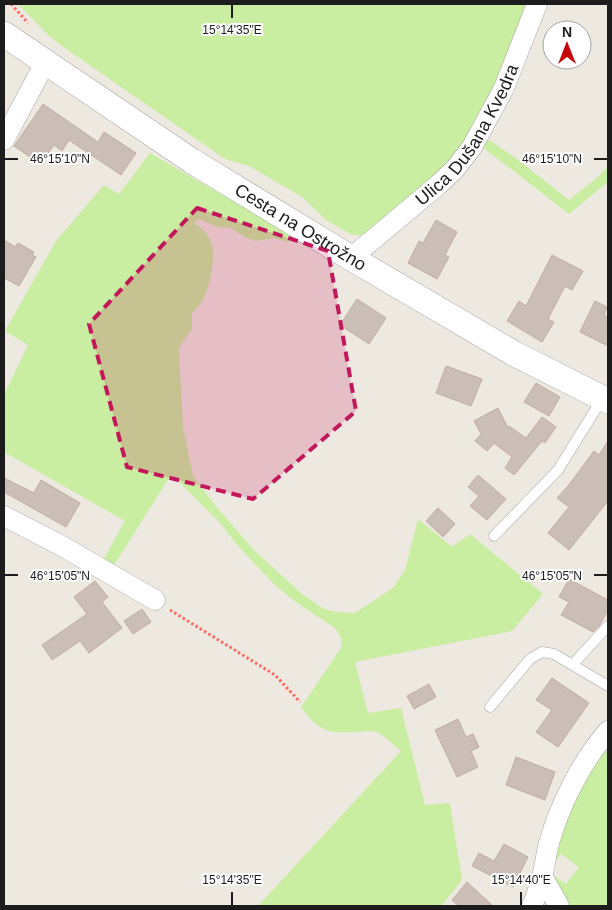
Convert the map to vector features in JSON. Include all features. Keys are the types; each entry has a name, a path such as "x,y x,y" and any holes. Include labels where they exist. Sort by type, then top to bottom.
{"street":[{"name":"Ulica Dušana Kvedra","path":"360,251 438,185 455,169 472,147 504,88 537,4"},
{"name":"Cesta na Ostrožno","path":"4,34 192,161 360,251 513,353 606,399"},
{"path":"4,140 45,63"},
{"path":"4,516 62,546 155,600"},
{"path":"532,906 542,876 549,842 564,804 590,754 608,731"},
{"path":"542,876 559,906"}],"lane":[{"path":"494,536 558,470 606,399"},
{"path":"573,664 608,626"},
{"path":"490,707 536,654 542,652 548,652 573,664 608,686"}],"path":[{"path":"155,600 275,675 300,702"}],"highlighted area":[{"path":"197,208 328,251 356,411 253,499 127,467 89,324"}],"green space":[{"path":"18,4 532,4 525,24 463,152 367,235 352,235 326,220 302,197 249,166 225,159 59,44"},
{"path":"486,138 513,156 569,200 598,177 608,166 608,182 569,214 481,146"},
{"path":"150,153 288,233 290,239 288,242 274,238 256,241 244,237 231,228 217,227 199,219 194,223 207,234 212,247 213,262 206,293 202,302 192,313 192,330 181,344 179,350 183,427 193,476 218,509 255,551 302,594 324,609 355,613 393,588 405,570 418,519 452,547 470,534 543,594 512,631 355,662 368,713 401,708 425,805 450,803 462,880 441,906 258,906 401,751 386,738 374,731 338,732 324,729 313,721 301,707 341,648 341,638 335,628 297,603 274,584 238,546 220,523 179,482 169,478 113,567 103,560 125,521 4,452 4,395 28,345 5,331 56,241 104,185 119,194"},
{"path":"606,751 608,754 608,906 564,906 549,872 566,884 579,867 561,854 554,864 555,841 595,755"}],"building":[{"path":"43,104 98,142 104,132 136,153 121,175 69,140 62,151 54,145 40,164 14,146"},
{"path":"436,220 457,232 445,255 449,257 437,279 408,263 419,241 423,243"},
{"path":"4,240 15,247 18,243 34,252 32,255 36,257 19,286 4,278"},
{"path":"552,255 583,271 572,290 565,286 548,319 554,322 542,342 507,321 519,301 526,306"},
{"path":"357,299 386,318 369,344 340,325"},
{"path":"595,301 607,307 604,315 608,317 608,346 580,332"},
{"path":"446,366 482,379 471,406 436,393"},
{"path":"536,383 560,397 549,416 524,402"},
{"path":"498,408 508,428 509,426 526,438 542,417 556,427 545,443 542,441 514,475 505,468 512,457 494,443 487,451 475,441 481,434 474,421"},
{"path":"608,441 608,501 569,550 548,533 569,507 557,498 594,451 599,455"},
{"path":"478,475 506,499 487,520 470,506 479,496 468,487"},
{"path":"4,478 34,493 41,480 80,503 66,527 4,492"},
{"path":"438,508 455,524 443,537 426,521"},
{"path":"569,579 608,600 608,610 600,625 593,632 561,615 569,602 559,597"},
{"path":"95,581 108,597 102,602 122,628 89,653 80,641 52,660 42,645 87,614 74,597"},
{"path":"142,609 151,622 133,634 124,621"},
{"path":"552,678 589,703 558,747 536,732 552,710 536,700"},
{"path":"429,684 436,697 414,709 407,696"},
{"path":"458,719 466,737 473,734 479,747 471,751 478,767 457,777 435,730"},
{"path":"516,757 555,772 545,800 506,785"},
{"path":"504,844 528,857 513,887 472,866 479,853 494,861"},
{"path":"467,882 493,906 459,906 452,900"}]}
